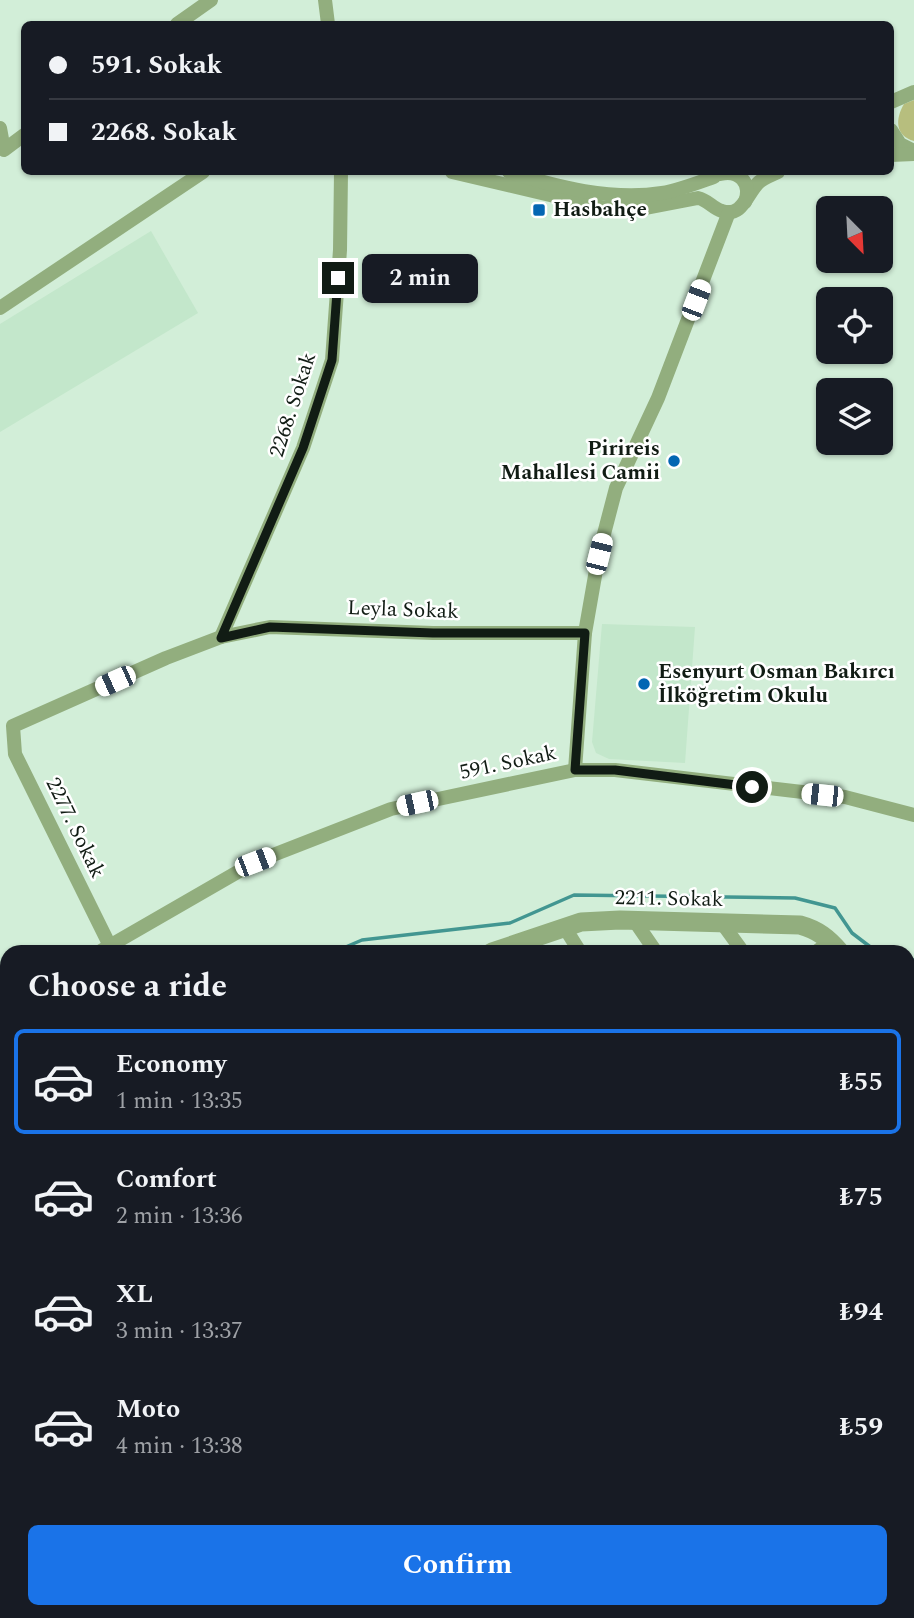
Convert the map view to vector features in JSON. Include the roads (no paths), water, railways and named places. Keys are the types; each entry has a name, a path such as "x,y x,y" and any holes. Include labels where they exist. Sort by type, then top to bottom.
{"street":[{"path":"181,21 211,0"},
{"path":"325,0 328,21"},
{"path":"895,100 914,92"},
{"path":"0,128 2,151"},
{"path":"894,135 900,144 914,153"},
{"path":"2,151 21,137"},
{"path":"894,155 914,153"},
{"path":"0,308 199,175"},
{"name":"2268. Sokak","path":"221,638 303,448 332,360 340,250 341,175"},
{"path":"465,175 605,208 646,208 698,198 711,203 722,212 735,211 745,203 759,181 772,175"},
{"path":"521,175 595,193 640,195 664,192 717,175"},
{"path":"711,203 708,190 719,175"},
{"path":"736,175 743,179 748,191 745,203"},
{"path":"575,770 585,633 599,554 616,488 659,398 729,212"},
{"name":"Leyla Sokak","path":"221,638 270,627 433,633 585,633"},
{"name":"2277. Sokak","path":"102,945 15,754 13,726 166,658 221,638"},
{"name":"591. Sokak","path":"111,945 255,862 391,809 575,770 615,770 845,797 914,815"},
{"path":"634,920 651,945"},
{"name":"2211. Sokak","path":"513,945 581,922 634,920 800,925 816,929 827,945"},
{"path":"722,923 738,945"},
{"path":"565,928 576,945"}],"waterway":[{"path":"350,945 362,940 510,923 574,895 795,898 835,908 852,933 868,945"}],"place":[{"name":"Hasbahçe","path":"539,210"},
{"name":"Pirireis Mahallesi Camii","path":"674,461"},
{"name":"Esenyurt Osman Bakırcı İlköğretim Okulu","path":"644,684"}]}
